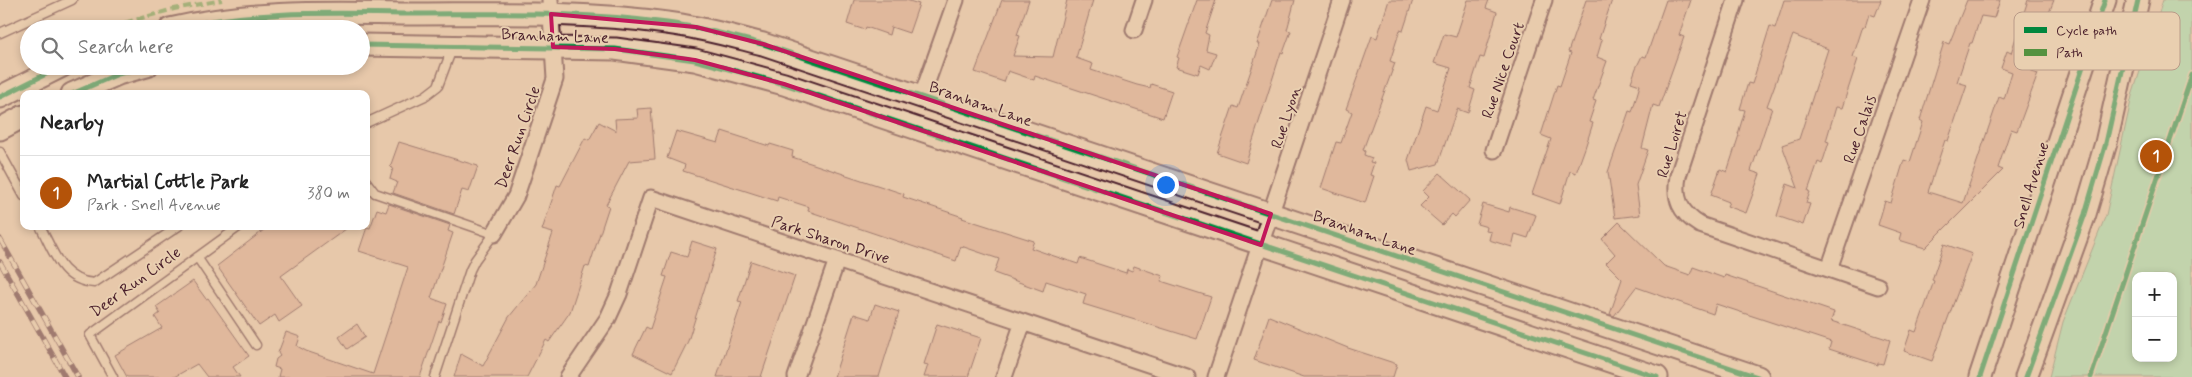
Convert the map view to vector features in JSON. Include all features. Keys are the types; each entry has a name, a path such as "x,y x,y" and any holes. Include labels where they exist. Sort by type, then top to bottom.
{"main road":[{"name":"Snell Avenue","path":"2101,12 2105,0"},
{"name":"Branham Lane","path":"206,20 290,13 551,7 696,27 763,44 922,96 1758,377"},
{"name":"Branham Lane","path":"370,45 615,49 695,60 784,84 1657,377"},
{"name":"Snell Avenue","path":"1978,373 2081,70"},
{"path":"2027,376 2085,214 2106,143 2122,70"},
{"path":"0,97 44,75"},
{"path":"81,90 116,75"},
{"path":"0,129 20,118"}],"street":[{"path":"922,96 956,0"},
{"path":"1134,30 1144,0"},
{"name":"Rue Lyon","path":"1216,377 1342,0"},
{"name":"Rue Nice Court","path":"1494,150 1544,0"},
{"name":"Rue Loiret","path":"1736,0 1678,176 1675,191 1679,206 1688,217 1700,225 1878,286"},
{"name":"Rue Calais","path":"1829,269 1922,0"},
{"name":"Deer Run Circle","path":"494,234 516,196 555,79 551,7"},
{"name":"Park Sharon Drive","path":"568,377 608,318 619,294 651,198 1187,377"},
{"path":"796,377 837,260"},
{"path":"1004,377 1023,322"}],"lane":[{"path":"26,20 63,2 72,0"},
{"path":"0,33 20,23"},
{"path":"370,121 425,96 438,86 453,45"},
{"path":"0,152 20,189"},
{"path":"370,186 375,193 494,234"},
{"path":"42,230 66,273 80,282 94,282 173,230"},
{"name":"Deer Run Circle","path":"113,377 90,335 234,230"},
{"name":"Deer Run Circle","path":"435,377 470,270 494,234"},
{"path":"197,257 256,345"}],"highlighted area":[{"path":"551,14 696,27 763,44 1271,214 1261,245 784,84 695,60 615,49 553,47"}],"green space":[{"path":"2163,0 2192,0 2192,377 2049,377 2063,322 2106,215 2132,96 2140,70 2180,70 2180,12 2159,12"}],"building":[{"path":"854,0 906,0 919,4 909,33 891,27 889,35 866,27 865,30 847,24"},
{"path":"1002,0 1029,0 1017,35 1020,36 1013,56 1053,57 1067,0 1093,0 1076,58 1093,64 1091,70 1137,85 1150,88 1151,84 1172,91 1163,118 1035,76 1034,80 1008,71 1004,82 975,72"},
{"path":"1197,0 1216,0 1205,33 1209,35 1206,50 1216,53 1210,69 1201,65 1198,74 1176,67 1179,58 1177,57"},
{"path":"1272,0 1295,0 1287,30 1291,31 1283,53 1281,52 1246,163 1217,153 1233,106 1238,108 1260,44 1257,44"},
{"path":"1389,0 1413,0 1403,31 1400,30 1390,61 1395,63 1363,150 1365,151 1364,155 1372,158 1370,162 1374,163 1370,175 1374,176 1365,203 1321,188 1336,142 1341,143 1352,112 1346,109 1372,36 1377,38"},
{"path":"1468,0 1489,0 1486,8 1497,12 1484,58 1480,57 1470,88 1475,90 1468,113 1457,109 1438,164 1411,171 1408,160 1426,106 1437,110 1451,68 1434,63 1444,34 1456,37"},
{"path":"1586,0 1612,0 1599,39 1602,40 1597,57 1607,61 1593,100 1596,101 1589,122 1593,123 1585,148 1576,173 1570,171 1560,204 1532,194 1551,139 1541,135 1557,85 1560,86 1571,53 1568,52"},
{"path":"1666,0 1691,0 1679,35 1684,37 1659,107 1653,105 1642,148 1648,150 1636,185 1640,215 1615,218 1608,172 1629,111 1632,112 1640,85 1631,82 1642,56 1646,57"},
{"path":"1784,0 1881,0 1875,16 1869,14 1865,27 1863,26 1853,57 1858,59 1842,108 1836,107 1826,141 1829,142 1822,164 1818,162 1808,191 1810,192 1806,203 1810,204 1803,225 1777,216 1787,184 1798,188 1782,145 1799,139 1828,49 1793,35 1767,106 1772,108 1751,171 1760,174 1746,213 1727,206 1729,202 1711,195 1720,169 1727,172 1745,110 1740,109 1748,83 1752,84 1770,26 1775,28"},
{"path":"1967,0 2000,0 1994,18 1981,16 1972,43 1970,43 1957,82 1967,85 1948,141 1945,140 1928,192 1963,203 1999,97 2004,99 2012,72 2001,68 2007,51 2011,53 2014,44 2014,70 2033,70 2032,72 2038,74 2017,131 2011,129 1998,168 2003,170 1925,248 1899,240 1901,233 1878,225 1885,201 1891,203 1904,160 1910,162 1923,122 1920,120 1944,42 1949,44"},
{"path":"2028,0 2054,0 2049,12 2024,12"},
{"path":"651,108 655,159 629,161 606,205 609,206 589,267 585,266 570,312 549,342 546,340 527,377 454,377 461,354 483,366 509,317 536,284 553,233 542,230 557,185 560,186 585,138 589,140 599,122 616,131 615,119 638,118 637,109"},
{"path":"676,131 718,143 722,131 769,146 770,144 793,151 792,157 904,194 903,197 962,218 1034,241 1031,248 1051,255 1078,264 1080,258 1126,273 1127,269 1132,271 1134,266 1163,276 1161,281 1211,297 1197,339 1083,304 1086,294 1046,281 1043,291 994,273 999,259 961,246 956,261 808,211 809,207 778,197 777,201 683,171 685,165 667,158"},
{"path":"399,142 478,166 469,192 462,190 454,214 393,193 397,182 390,179 393,168 390,167"},
{"path":"1440,173 1470,200 1455,217 1452,214 1442,225 1420,206 1429,197 1423,191"},
{"path":"389,204 450,225 448,231 453,233 431,298 447,304 441,322 439,321 420,377 278,377 280,369 274,367 276,359 280,356 278,353 286,332 300,337 297,346 306,351 373,374 408,267 359,251 366,230 370,230 377,209 386,212"},
{"path":"1483,204 1509,212 1510,207 1536,215 1528,238 1515,234 1512,247 1489,240 1491,232 1486,231 1487,227 1477,224"},
{"path":"1619,222 1664,266 1690,275 1693,267 1724,278 1725,275 1834,312 1831,321 1890,340 1883,364 1878,363 1878,365 1829,349 1831,342 1716,304 1713,314 1636,287 1614,316 1610,314 1622,279 1606,263 1615,254 1602,239"},
{"path":"264,230 344,230 281,276 302,306 279,322 275,315 259,326 217,266"},
{"path":"692,241 717,249 688,341 672,373 633,354 646,327 650,329 667,277 663,276 671,252 687,257"},
{"path":"1944,244 1972,254 1932,361 1904,351 1911,330 1916,332 1934,281 1932,280"},
{"path":"751,261 795,276 761,377 717,377 742,302 738,301"},
{"path":"193,281 206,299 208,298 249,356 233,367 240,377 207,377 197,364 174,377 127,377 115,355 162,328 155,317 160,313 156,307"},
{"path":"875,304 899,312 879,377 834,377 854,314 870,319"},
{"path":"1269,316 1348,348 1397,364 1393,377 1304,377 1254,360"},
{"path":"357,324 365,337 347,349 339,337"},
{"path":"937,324 981,338 968,377 924,377 928,365 924,364"}],"railway":[{"path":"0,239 78,377"},
{"path":"0,262 65,377"}],"marked path":[{"path":"134,20 174,9 222,0"}],"cycle path":[{"path":"2101,12 2105,0"},
{"path":"2135,12 2138,0"},
{"path":"218,20 290,14 350,13 571,15 635,19 703,29 763,44 1758,377"},
{"path":"370,45 615,49 695,60 784,84 1657,377"},
{"path":"1980,377 2082,70"},
{"path":"2026,377 2085,214 2106,143 2122,70"},
{"path":"0,97 44,75"},
{"path":"81,90 116,75"},
{"path":"2091,377 2192,75"}],"place":[{"name":"Martial Cottle Park","path":"2156,156"}]}
